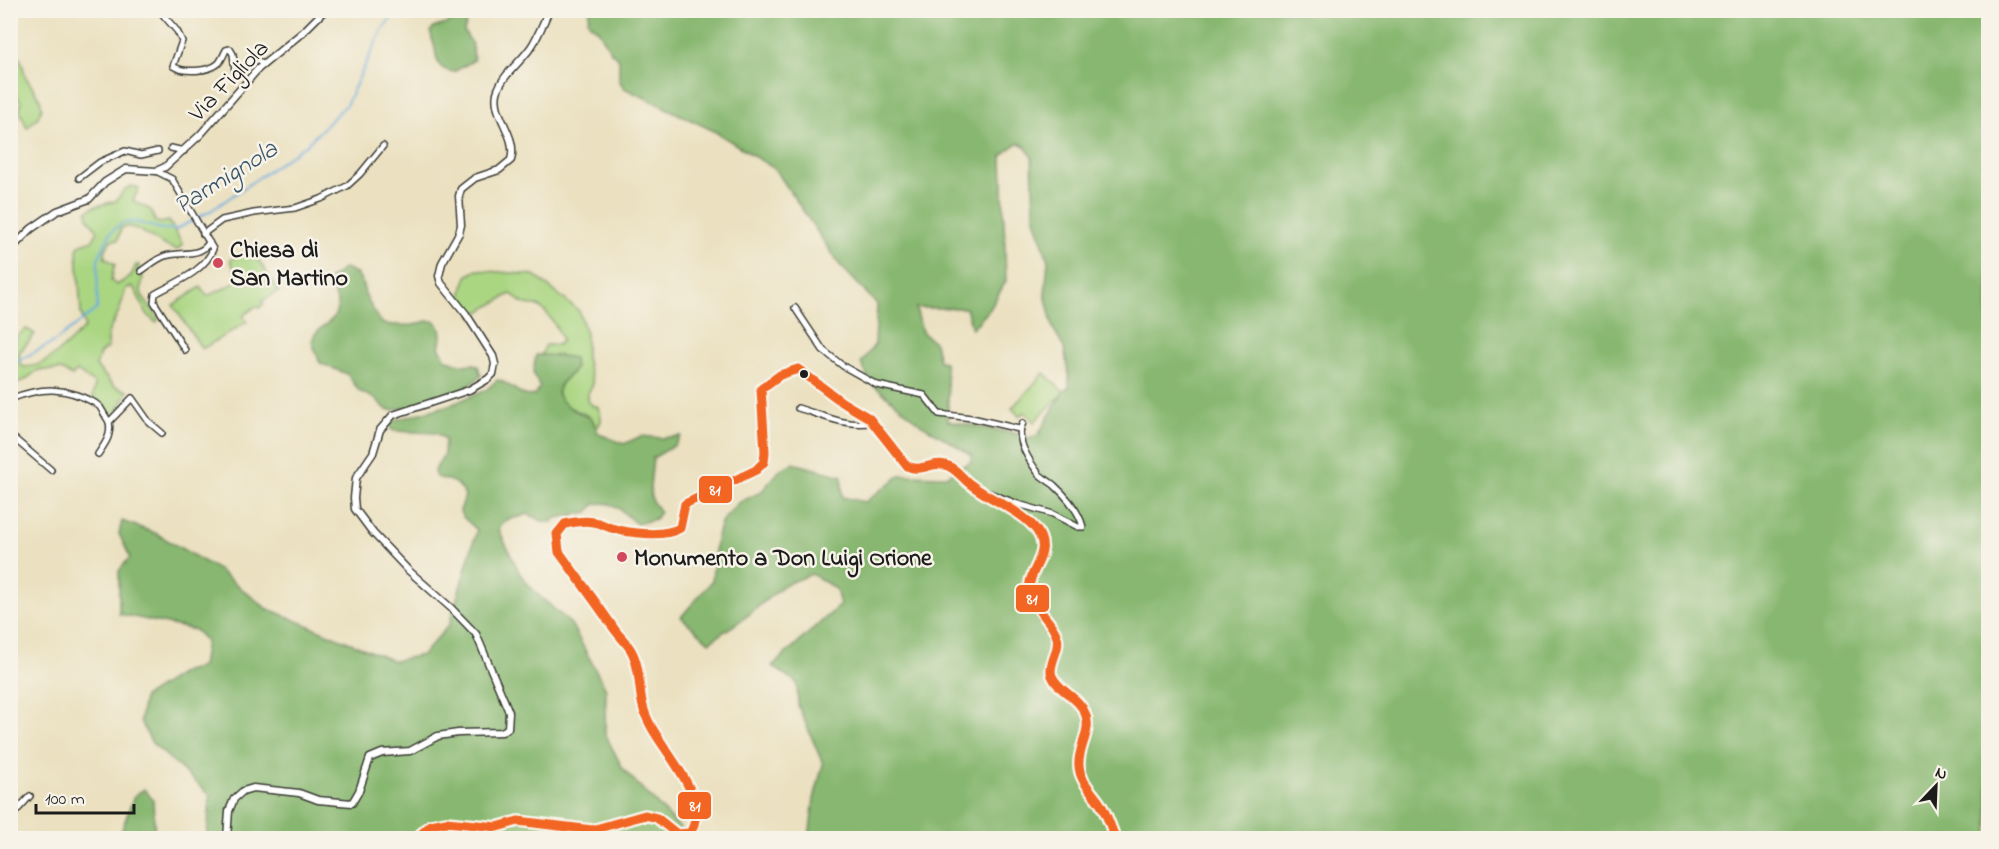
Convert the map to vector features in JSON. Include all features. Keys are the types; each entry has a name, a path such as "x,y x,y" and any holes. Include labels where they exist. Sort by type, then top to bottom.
{"street":[{"path":"159,10 177,31 182,42 173,66 178,69 210,68 219,63 226,50 230,49 233,54 235,71 238,73 254,57 263,64"},
{"name":"Via Figliola","path":"156,171 165,167 184,151 263,64 303,32 325,10"},
{"path":"227,838 229,811 234,799 243,791 253,788 299,793 318,800 352,803 359,791 369,758 382,753 410,750 438,736 502,732 510,724 509,712 476,634 408,570 373,533 355,509 354,498 356,478 373,453 380,430 393,415 469,390 488,380 493,374 495,364 493,356 466,314 441,283 439,276 442,263 459,233 461,189 475,178 499,170 511,160 513,147 497,104 497,93 504,79 533,45 549,10"},
{"path":"203,234 222,220 295,208 347,186 383,146"},
{"path":"171,148 184,151"},
{"path":"79,178 100,162 125,151 141,155 158,151"},
{"path":"10,250 31,229 57,212 90,200 105,182 126,169 156,171 172,179 213,249 210,258 202,265 155,294 154,302 160,314 185,350"},
{"path":"141,271 168,255 191,254 204,249 208,242"},
{"path":"795,308 823,350 843,366 877,385 924,395 939,414 1021,426 1020,438 1028,456 1041,475 1068,500 1082,520 1083,527 1077,527 1053,514 975,488"},
{"path":"417,838 431,825 446,822 496,827 518,821 592,830 645,815 657,818 677,834 690,833 696,824 696,813 690,791 644,711 632,652 559,552 557,534 565,524 577,522 594,522 612,528 652,533 673,532 680,528 685,504 756,470 764,462 761,389 780,375 798,369 873,422 906,465 922,469 944,464 975,488 1028,522 1040,537 1042,554 1029,582 1029,592 1056,635 1058,643 1050,671 1053,679 1081,705 1085,712 1087,729 1079,757 1080,774 1102,806 1116,838"},
{"path":"10,399 46,389 57,390 94,403 100,407 110,428 107,442 98,454"},
{"path":"109,423 132,398 149,422 162,433"},
{"path":"798,408 837,421 873,422"},
{"path":"10,435 51,470"},
{"path":"10,818 30,796"}],"green space":[{"path":"590,10 1988,11 1988,838 809,838 814,799 823,764 798,705 797,683 772,666 840,605 836,589 812,574 784,585 746,617 709,642 681,617 712,581 716,540 721,522 738,503 761,492 781,469 793,463 842,476 842,497 865,502 901,475 947,476 970,462 972,455 922,425 871,383 861,363 875,344 877,304 839,264 775,169 714,131 624,88 619,80 619,59 611,52 598,30 588,20","holes":["1018,143 1025,146 1032,157 1034,215 1048,261 1045,294 1053,328 1064,348 1069,375 1069,387 1063,392 1038,435 1028,438 1014,433 948,421 945,362 939,361 935,343 922,332 916,308 966,308 972,329 990,309 1006,281 1002,155"]},
{"path":"454,11 476,11 469,16 464,31 472,44 474,60 454,72 439,65 431,30 449,23"},
{"path":"11,51 22,62 25,76 40,99 42,108 38,117 27,128 20,111 21,102 11,84"},
{"path":"132,186 139,188 133,201 151,210 155,221 160,223 169,221 183,245 177,250 170,248 140,231 127,227 121,228 118,240 111,240 105,251 105,258 115,264 111,281 117,285 131,276 136,265 139,265 138,272 143,277 142,296 158,319 155,322 147,313 133,287 126,288 120,309 108,333 108,347 100,353 96,366 114,386 128,391 115,415 113,417 104,404 93,398 95,384 77,371 72,376 61,370 38,370 25,380 11,385 12,346 20,333 27,329 35,334 19,353 21,366 29,367 56,354 85,327 81,313 77,250 79,245 93,240 98,231 88,218 87,211 93,207 116,201 125,189"},
{"path":"251,249 279,291 262,301 264,304 259,308 256,306 243,316 247,322 202,349 173,305 201,287 207,296 239,279 230,260"},
{"path":"345,268 359,277 368,301 383,324 415,325 427,321 436,323 441,334 439,347 446,359 461,365 474,364 478,366 481,376 467,387 411,407 387,410 377,400 359,391 347,374 320,363 312,342 313,338 336,313 337,302 330,279"},
{"path":"477,270 534,275 579,311 586,334 586,358 593,384 588,393 588,401 593,406 597,406 601,418 596,428 592,419 566,405 559,397 559,386 572,373 559,355 550,357 541,355 546,345 558,345 562,340 544,310 536,305 523,303 510,294 479,312 475,319 464,303 462,293 468,275"},
{"path":"536,355 574,358 575,369 561,383 557,393 567,406 592,419 599,434 624,444 641,436 661,438 681,436 675,445 653,458 650,487 652,501 660,512 655,519 637,524 614,505 602,503 595,504 588,512 556,518 552,522 542,521 528,514 507,520 499,530 520,574 534,591 571,624 606,689 605,734 623,769 690,838 207,838 210,795 152,743 140,721 144,697 185,671 202,667 206,641 195,630 119,614 119,571 130,557 119,534 122,521 155,533 217,569 266,608 394,661 422,655 449,625 477,530 462,516 460,511 465,496 463,491 454,482 436,477 434,472 444,454 445,439 436,433 394,431 390,428 392,421 450,405 486,390 497,380 525,395 535,395 540,387 533,373"},
{"path":"1044,373 1064,392 1034,422 1025,412 1019,416 1012,408"},
{"path":"144,789 153,800 155,838 119,838 134,796"}],"waterway":[{"name":"Parmignola","path":"10,365 54,342 97,309 98,259 111,232 122,223 136,222 162,229 177,229 212,210 307,144 346,105 382,30 397,10"}],"transit line":[{"name":"81","path":"417,838 431,825 446,822 497,827 518,821 592,830 645,815 657,818 677,834 690,833 695,818 694,802 689,786 650,724 644,710 637,666 632,652 559,552 557,534 565,524 583,521 646,534 665,533 680,528 685,504 756,470 764,462 761,389 780,375 798,369 842,402 869,418 906,465 916,468 940,464 949,466 978,490 1020,515 1034,527 1042,546 1031,578 1031,595 1057,637 1058,642 1051,667 1052,676 1085,713 1087,726 1079,759 1080,772 1084,782 1103,809 1115,838"}],"place":[{"name":"Chiesa di San Martino","path":"218,263"},
{"name":"Monumento a Don Luigi Orione","path":"622,557"}]}
